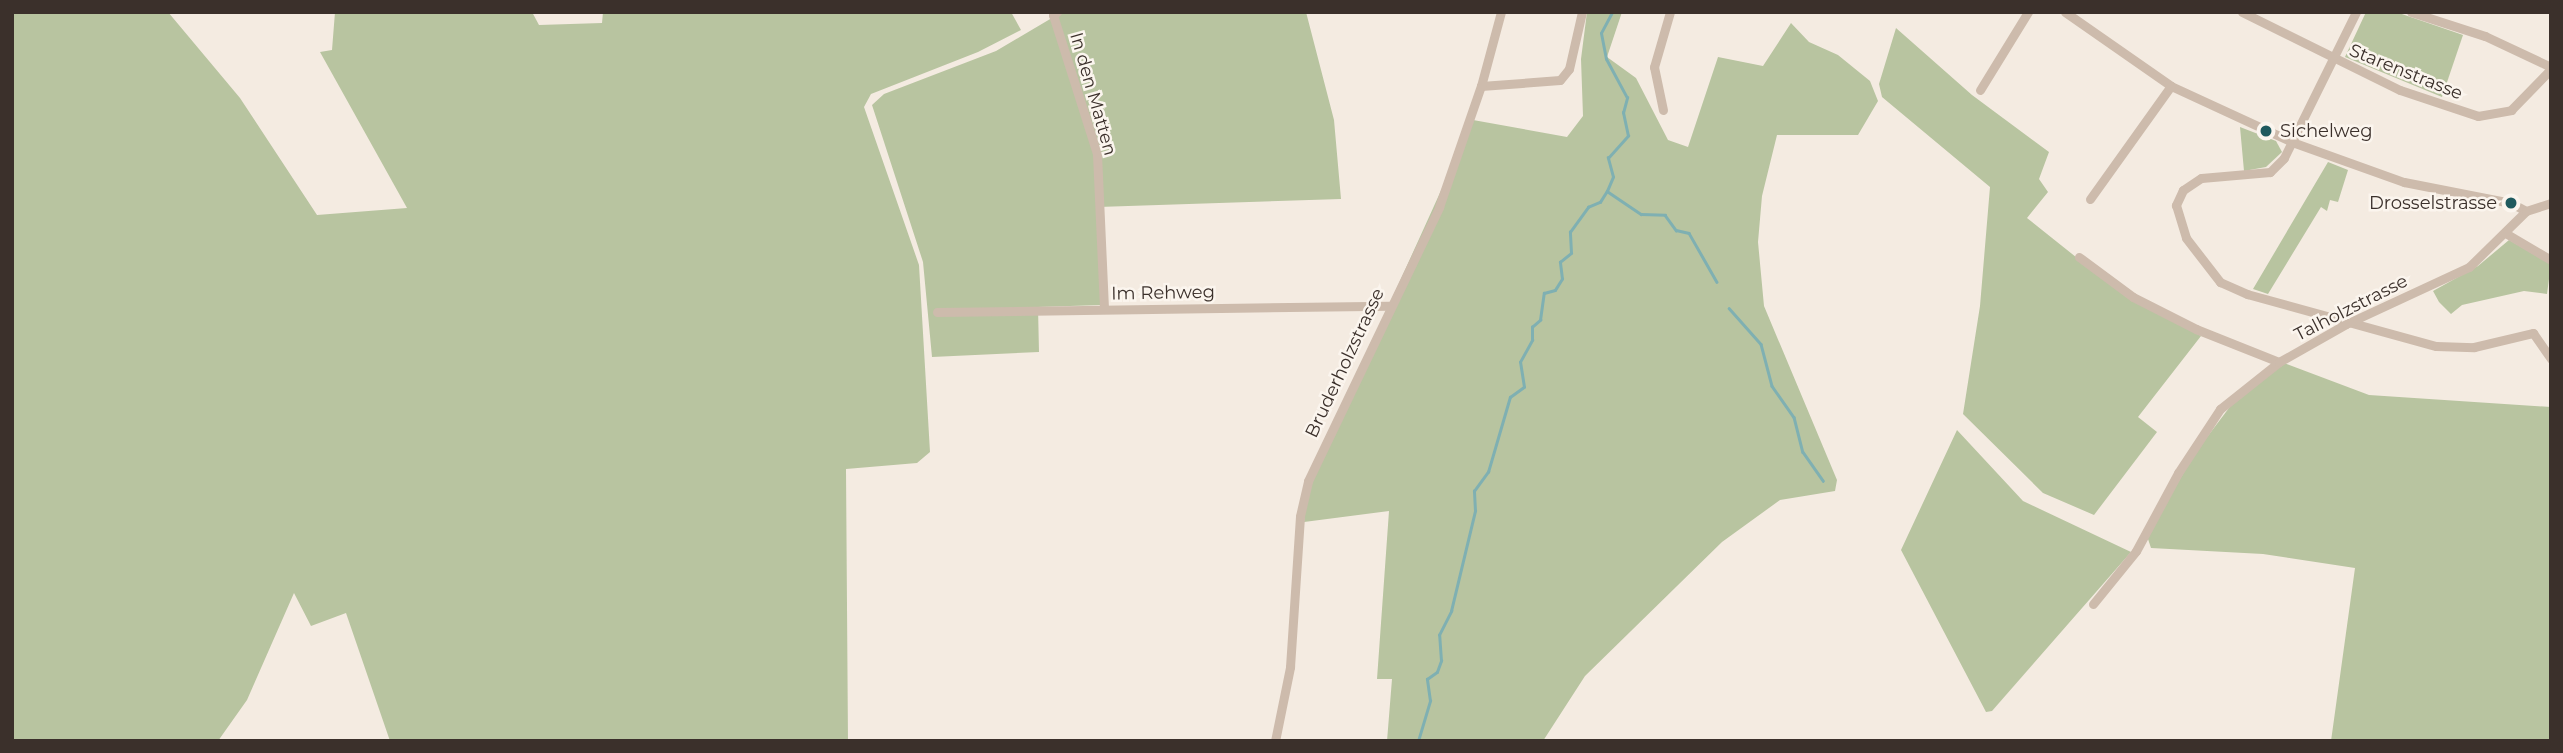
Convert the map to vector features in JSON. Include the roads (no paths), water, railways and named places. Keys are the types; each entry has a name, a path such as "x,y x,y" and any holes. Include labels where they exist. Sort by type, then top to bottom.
{"street":[{"name":"Bruderholzstrasse","path":"1275,741 1290,667 1300,516 1308,481 1389,306 1439,207 1481,86 1501,12"},
{"path":"1481,86 1560,80 1569,69 1582,12"},
{"path":"1663,110 1654,66 1670,12"},
{"path":"1980,90 2028,12"},
{"path":"2065,12 2171,86 2292,142 2404,182 2511,203 2526,211 2551,203"},
{"name":"Starenstrasse","path":"2242,12 2333,60 2420,98 2487,117 2511,110 2551,68"},
{"path":"2356,12 2292,142 2270,172 2190,182 2176,205 2178,217 2204,267 2220,282 2346,324 2437,346 2474,347 2533,333 2551,359"},
{"path":"2411,12 2485,36 2551,68"},
{"name":"In den Matten","path":"1055,14 1097,154 1104,309"},
{"path":"2090,199 2171,86"},
{"name":"Talholzstrasse","path":"2093,604 2136,551 2178,473 2220,410 2279,362 2346,324 2469,267 2507,234 2526,211"},
{"path":"2507,234 2551,260"},
{"path":"2079,257 2133,297 2196,329 2279,362"},
{"name":"Im Rehweg","path":"937,312 1389,306"}],"waterway":[{"path":"1418,741 1430,701 1427,679 1437,672 1441,661 1439,635 1451,611 1475,511 1474,491 1488,472 1510,397 1524,387 1520,362 1532,340 1532,327 1540,320 1544,293 1555,290 1562,279 1560,262 1571,253 1570,232 1588,207 1600,202 1607,191 1613,177 1608,158 1628,136 1623,113 1627,98 1606,59 1601,33 1612,12"},
{"path":"1607,191 1641,214 1665,215 1676,230 1689,233 1717,282"},
{"path":"1729,308 1761,344 1772,386 1794,417 1803,452 1823,481"}],"place":[{"name":"Sichelweg","path":"2266,131"},
{"name":"Drosselstrasse","path":"2511,203"}]}
